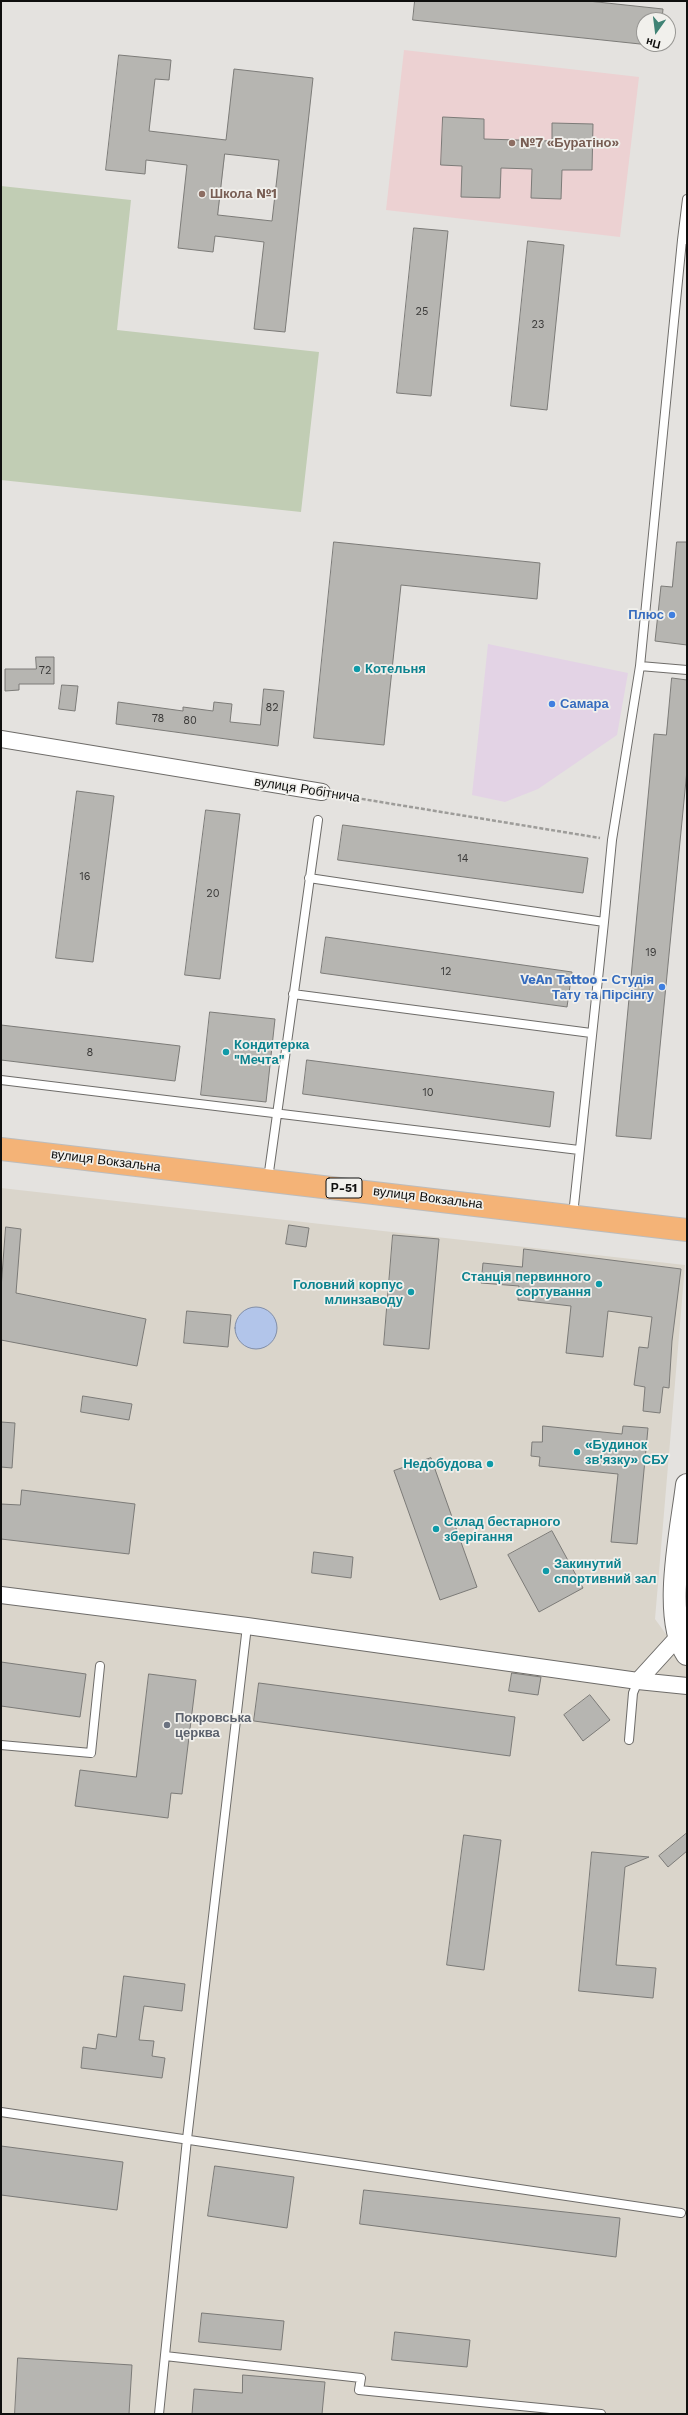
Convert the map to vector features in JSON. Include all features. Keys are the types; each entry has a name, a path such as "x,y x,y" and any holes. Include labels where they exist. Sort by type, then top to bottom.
{"main road":[{"name":"вулиця Вокзальна","path":"1,1149 573,1215 687,1230"}],"street":[{"name":"вулиця Робітнича","path":"1,739 322,792"},
{"path":"638,1681 683,1646 674,1621 675,1586 687,1485"},
{"path":"1,1595 246,1626 638,1681 687,1686"}],"lane":[{"path":"573,1215 612,840 640,666 685,240 687,199"},
{"path":"640,666 687,670"},
{"path":"268,1179 279,1112 293,994 318,820"},
{"path":"309,878 604,922"},
{"path":"293,994 591,1033"},
{"path":"1,1080 279,1112 579,1150"},
{"path":"159,2414 187,2139 246,1626"},
{"path":"1,1745 91,1753 100,1666"},
{"path":"629,1740 633,1693 638,1681"},
{"path":"1,2112 681,2213"},
{"path":"165,2356 361,2378 359,2390 601,2414"}],"path":[{"name":"вулиця Робітнича","path":"322,792 612,840"}],"shaded area":[{"name":"№7 «Буратіно»","path":"404,50 639,77 620,237 386,210"},
{"name":"Самара","path":"488,644 628,673 617,735 538,789 505,802 472,795"},
{"path":"1,1188 685,1265 655,1619 687,1663 687,2414 1,2414"}],"green space":[{"path":"1,186 131,200 117,330 319,352 301,512 1,480"}],"water":[{"path":"252,1307 260,1307 268,1310 274,1316 277,1328 274,1340 268,1346 260,1349 252,1349 244,1346 238,1340 235,1332 235,1324 238,1316 244,1310"}],"building":[{"path":"415,1 588,1 663,9 663,12 636,12 636,44 413,20"},
{"name":"Школа №1","path":"119,55 171,60 169,80 155,79 149,131 226,140 234,69 313,78 285,332 254,329 264,242 215,236 213,252 178,248 187,165 146,160 145,174 106,170","holes":["225,154 279,160 272,221 218,215"]},
{"path":"443,117 484,119 484,139 552,141 552,123 593,124 592,170 562,170 561,199 531,198 532,169 501,168 500,198 461,197 462,166 441,165"},
{"path":"414,228 448,231 431,396 397,393"},
{"path":"528,241 564,245 547,410 511,406"},
{"name":"Котельня","path":"334,542 540,563 537,599 401,585 384,745 314,738"},
{"name":"Плюс","path":"677,542 687,542 687,645 655,641 661,586 672,587"},
{"path":"36,657 54,657 54,684 19,684 19,690 5,691 5,669 36,669"},
{"path":"672,678 687,680 687,770 651,1139 616,1136 654,734 666,735"},
{"path":"62,685 78,686 75,711 59,709"},
{"path":"264,689 284,691 278,746 116,724 118,702 183,711 183,707 213,711 214,702 232,704 230,722 260,725"},
{"path":"77,791 114,796 93,962 56,958"},
{"path":"206,810 240,814 220,979 185,975"},
{"path":"343,825 588,858 583,893 338,860"},
{"path":"326,937 572,972 567,1007 321,973"},
{"name":"Кондитерка \"Мечта\"","path":"210,1012 275,1019 266,1102 201,1095"},
{"path":"1,1025 180,1046 175,1081 1,1060"},
{"path":"307,1060 554,1092 550,1127 303,1094"},
{"path":"289,1225 309,1228 306,1247 286,1244"},
{"path":"6,1227 21,1229 16,1293 146,1319 137,1366 1,1340 1,1289"},
{"name":"Головний корпус млинзаводу","path":"393,1235 439,1239 429,1349 384,1345"},
{"name":"Станція первинного сортування","path":"524,1249 681,1269 672,1341 669,1388 663,1387 660,1413 643,1411 645,1387 634,1385 639,1347 648,1348 652,1317 608,1311 603,1357 566,1353 571,1306 518,1300 519,1286 481,1283 483,1263 522,1267"},
{"path":"187,1311 231,1315 228,1347 184,1343"},
{"path":"83,1396 132,1404 129,1420 81,1412"},
{"path":"1,1422 15,1423 12,1468 1,1467"},
{"path":"543,1426 622,1434 623,1426 648,1428 637,1544 611,1542 618,1474 539,1466 540,1457 531,1456 532,1442 542,1442"},
{"name":"Склад бестарного зберігання","path":"431,1458 477,1587 440,1600 394,1471"},
{"path":"22,1490 135,1504 129,1554 1,1539 1,1504 20,1505"},
{"name":"Закинутий спортивний зал","path":"552,1531 583,1588 539,1612 508,1555"},
{"path":"314,1552 353,1557 351,1578 312,1573"},
{"path":"1,1662 86,1674 80,1717 1,1706"},
{"path":"512,1673 541,1677 538,1695 509,1691"},
{"name":"Покровська церква","path":"149,1674 196,1680 182,1794 171,1793 168,1818 75,1806 80,1770 136,1777"},
{"path":"259,1683 515,1717 510,1756 254,1721"},
{"path":"590,1695 610,1720 583,1741 564,1715"},
{"path":"687,1833 687,1851 668,1867 659,1856"},
{"path":"464,1835 501,1840 484,1970 447,1965"},
{"path":"592,1852 649,1857 625,1867 616,1965 656,1968 653,1998 579,1991"},
{"path":"124,1976 185,1984 182,2011 144,2006 139,2040 154,2041 152,2056 165,2058 162,2078 81,2068 83,2047 96,2049 98,2034 116,2037"},
{"path":"1,2146 123,2162 117,2210 1,2195"},
{"path":"215,2166 294,2177 287,2228 208,2216"},
{"path":"364,2190 620,2218 616,2257 360,2224"},
{"path":"202,2313 284,2321 281,2350 199,2342"},
{"path":"395,2332 470,2340 467,2367 392,2360"},
{"path":"18,2358 132,2365 129,2414 15,2414"},
{"path":"243,2375 325,2382 322,2414 192,2414 194,2389 242,2393"}],"place":[{"name":"№7 «Буратіно»","path":"512,143"},
{"name":"Школа №1","path":"202,194"},
{"name":"Плюс","path":"672,615"},
{"name":"Котельня","path":"357,669"},
{"name":"Самара","path":"552,704"},
{"name":"VeAn Tattoo - Студія Тату та Пірсінгу","path":"662,987"},
{"name":"Кондитерка \"Мечта\"","path":"226,1052"},
{"name":"Станція первинного сортування","path":"599,1284"},
{"name":"Головний корпус млинзаводу","path":"411,1292"},
{"name":"«Будинок зв'язку» СБУ","path":"577,1452"},
{"name":"Недобудова","path":"490,1464"},
{"name":"Склад бестарного зберігання","path":"436,1529"},
{"name":"Закинутий спортивний зал","path":"546,1571"},
{"name":"Покровська церква","path":"167,1725"}]}
